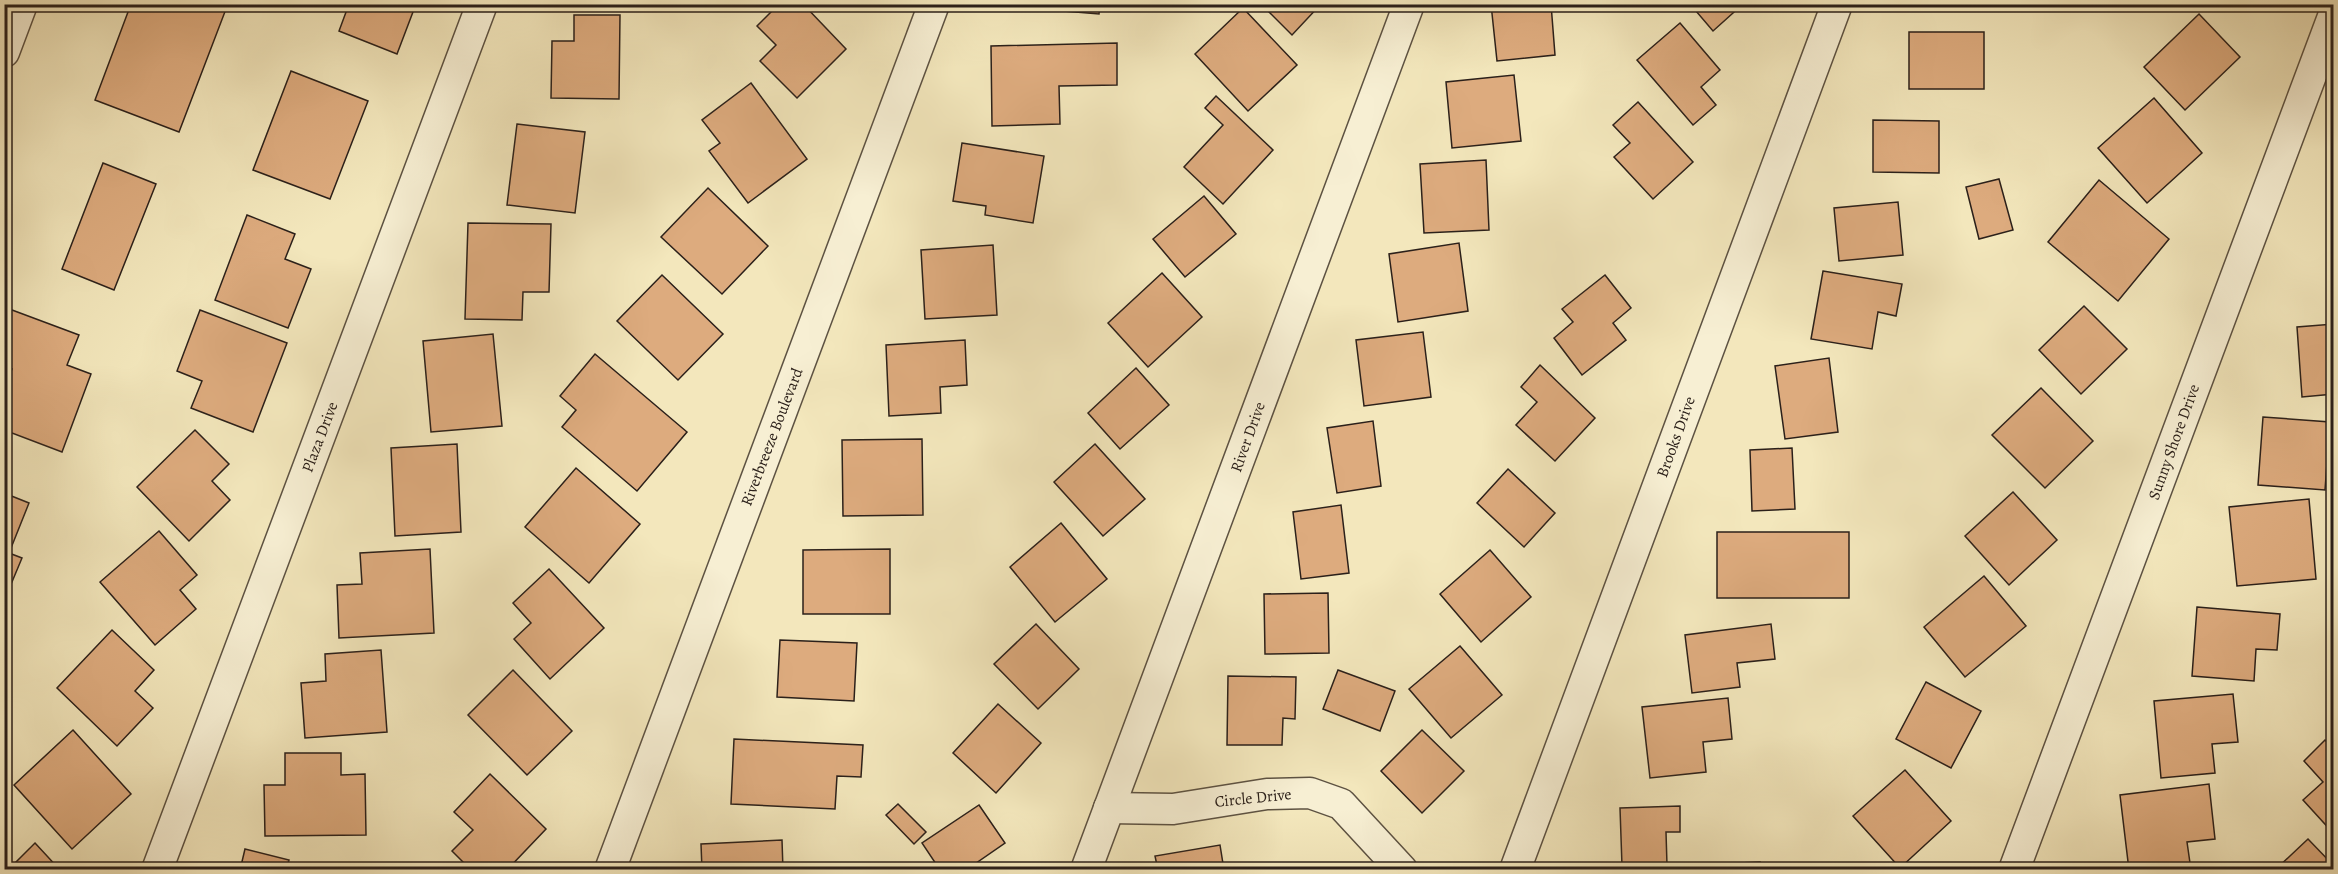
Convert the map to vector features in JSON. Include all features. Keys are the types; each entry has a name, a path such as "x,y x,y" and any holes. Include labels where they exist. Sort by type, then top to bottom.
{"street":[{"path":"4,52 22,4"},
{"name":"Plaza Drive","path":"157,870 482,4"},
{"name":"Riverbreeze Boulevard","path":"610,870 934,4"},
{"name":"River Drive","path":"1086,870 1409,4"},
{"name":"Brooks Drive","path":"1515,870 1837,4"},
{"name":"Sunny Shore Drive","path":"2014,870 2334,14"},
{"name":"Circle Drive","path":"1109,808 1173,809 1267,794 1310,793 1341,804 1402,870"}],"building":[{"path":"131,4 214,4 226,9 179,132 95,100"},
{"path":"349,4 416,4 397,54 339,31"},
{"path":"779,4 803,4 846,49 797,98 760,61 776,45 757,26"},
{"path":"1027,4 1100,4 1099,14 1027,8"},
{"path":"1261,4 1321,4 1292,35"},
{"path":"1491,4 1551,4 1555,55 1497,61"},
{"path":"1690,4 1743,4 1713,31"},
{"path":"1243,8 1297,65 1248,111 1195,54"},
{"path":"2199,14 2240,57 2185,110 2144,67"},
{"path":"574,15 620,15 619,99 551,98 552,41 574,41"},
{"path":"1680,23 1720,70 1701,87 1716,105 1693,125 1637,60"},
{"path":"1909,32 1984,32 1984,89 1909,89"},
{"path":"1117,43 1117,85 1059,86 1060,124 992,126 991,46"},
{"path":"291,71 368,101 330,199 253,170"},
{"path":"1514,75 1521,141 1452,148 1446,82"},
{"path":"751,83 807,159 748,203 709,151 720,143 702,120"},
{"path":"1216,96 1273,150 1223,204 1184,167 1223,125 1205,108"},
{"path":"2154,98 2202,153 2147,203 2098,148"},
{"path":"1638,102 1693,162 1653,199 1614,157 1630,143 1613,125"},
{"path":"1873,120 1939,121 1939,173 1873,172"},
{"path":"517,124 585,132 575,213 507,205"},
{"path":"962,143 1044,156 1033,223 985,215 986,206 953,201"},
{"path":"1486,160 1489,230 1424,233 1420,164"},
{"path":"103,163 156,184 114,290 62,269"},
{"path":"1999,179 2013,230 1979,239 1966,187"},
{"path":"2099,180 2169,239 2118,301 2048,242"},
{"path":"708,188 768,246 722,294 661,237"},
{"path":"1204,196 1236,234 1185,277 1153,239"},
{"path":"1898,202 1903,255 1839,261 1834,208"},
{"path":"247,215 295,234 285,259 311,269 288,328 215,300"},
{"path":"468,223 551,224 549,292 523,292 522,320 465,319"},
{"path":"1459,243 1468,311 1398,322 1389,254"},
{"path":"993,245 997,315 925,319 921,250"},
{"path":"1823,271 1902,284 1896,316 1878,312 1872,349 1811,339"},
{"path":"1162,273 1202,317 1148,367 1108,323"},
{"path":"662,275 723,334 678,380 617,321"},
{"path":"1605,275 1631,308 1613,323 1626,340 1582,375 1554,338 1573,322 1562,309"},
{"path":"2084,306 2127,349 2081,394 2039,350"},
{"path":"4,307 79,335 67,365 91,374 62,452 4,430 4,389 12,369 4,366"},
{"path":"200,310 287,343 253,432 191,408 202,381 177,371"},
{"path":"2334,324 2334,394 2302,397 2297,327"},
{"path":"1423,332 1431,397 1364,406 1356,340"},
{"path":"493,334 502,426 431,432 423,341"},
{"path":"965,340 967,385 940,387 941,413 889,416 886,345"},
{"path":"595,354 687,432 637,491 562,427 576,410 560,396"},
{"path":"1829,358 1838,432 1785,439 1775,366"},
{"path":"1540,365 1595,418 1555,461 1516,425 1537,402 1521,387"},
{"path":"1136,368 1169,405 1120,449 1088,413"},
{"path":"2041,388 2093,441 2045,488 1992,435"},
{"path":"2263,417 2330,422 2325,490 2258,485"},
{"path":"1373,421 1381,486 1337,493 1327,428"},
{"path":"195,430 229,464 212,481 230,500 189,541 137,487"},
{"path":"922,439 923,515 843,516 842,440"},
{"path":"457,444 461,532 395,536 391,448"},
{"path":"1095,444 1145,499 1103,536 1054,482"},
{"path":"1792,448 1795,509 1752,511 1750,450"},
{"path":"576,468 640,524 589,583 525,527"},
{"path":"1508,469 1555,513 1524,547 1477,503"},
{"path":"2013,492 2057,540 2009,585 1965,536"},
{"path":"4,493 29,503 9,553 22,558 4,601"},
{"path":"2309,499 2316,579 2237,586 2229,507"},
{"path":"1341,505 1349,573 1301,579 1293,512"},
{"path":"1061,523 1107,579 1055,622 1010,567"},
{"path":"159,531 197,575 180,590 196,609 155,645 100,582"},
{"path":"1717,532 1849,532 1849,598 1717,598"},
{"path":"430,549 434,633 339,638 337,585 362,584 360,553"},
{"path":"890,549 890,614 803,614 803,550"},
{"path":"1490,550 1531,597 1481,642 1440,594"},
{"path":"549,569 604,628 550,679 514,639 531,623 513,603"},
{"path":"1984,576 2026,626 1965,677 1924,627"},
{"path":"1328,593 1329,653 1265,654 1264,594"},
{"path":"2197,607 2280,614 2277,650 2256,649 2254,681 2192,676"},
{"path":"1036,624 1079,669 1038,709 994,664"},
{"path":"1771,624 1775,659 1737,663 1740,687 1692,693 1685,635"},
{"path":"112,630 154,670 135,691 153,708 117,746 57,688"},
{"path":"780,640 857,643 854,701 777,697"},
{"path":"1460,646 1502,695 1451,738 1409,689"},
{"path":"381,650 387,732 305,738 301,683 326,681 325,654"},
{"path":"513,670 572,731 527,775 468,715"},
{"path":"1338,670 1395,691 1380,731 1323,709"},
{"path":"1228,676 1296,677 1295,719 1283,718 1282,745 1227,745"},
{"path":"1926,682 1981,711 1951,768 1896,739"},
{"path":"2233,694 2238,742 2212,744 2215,773 2161,778 2154,701"},
{"path":"1728,698 1732,739 1703,742 1706,772 1650,778 1642,707"},
{"path":"998,704 1041,743 996,793 953,753"},
{"path":"73,730 131,794 72,849 14,785"},
{"path":"1422,730 1464,771 1422,813 1381,771"},
{"path":"734,739 863,745 861,777 837,776 835,809 731,804"},
{"path":"2325,740 2334,749 2334,834 2303,800 2323,782 2304,761"},
{"path":"285,753 341,753 341,775 365,774 366,835 265,836 264,785 285,785"},
{"path":"1905,770 1951,821 1900,868 1853,816"},
{"path":"490,774 546,829 507,870 471,870 452,851 473,830 454,812"},
{"path":"2209,784 2215,839 2187,842 2191,870 2129,870 2120,795"},
{"path":"898,804 926,832 914,844 886,815"},
{"path":"979,805 1005,843 966,870 940,870 922,843"},
{"path":"1680,806 1680,832 1666,832 1667,865 1622,866 1620,808"},
{"path":"2308,839 2334,866 2334,870 2275,870"},
{"path":"782,840 783,870 702,870 701,844"},
{"path":"35,843 60,870 8,870"},
{"path":"1220,845 1224,870 1158,870 1155,856"},
{"path":"245,849 289,860 286,870 240,870"},
{"path":"1760,862 1760,870 1718,870 1717,864"}]}
